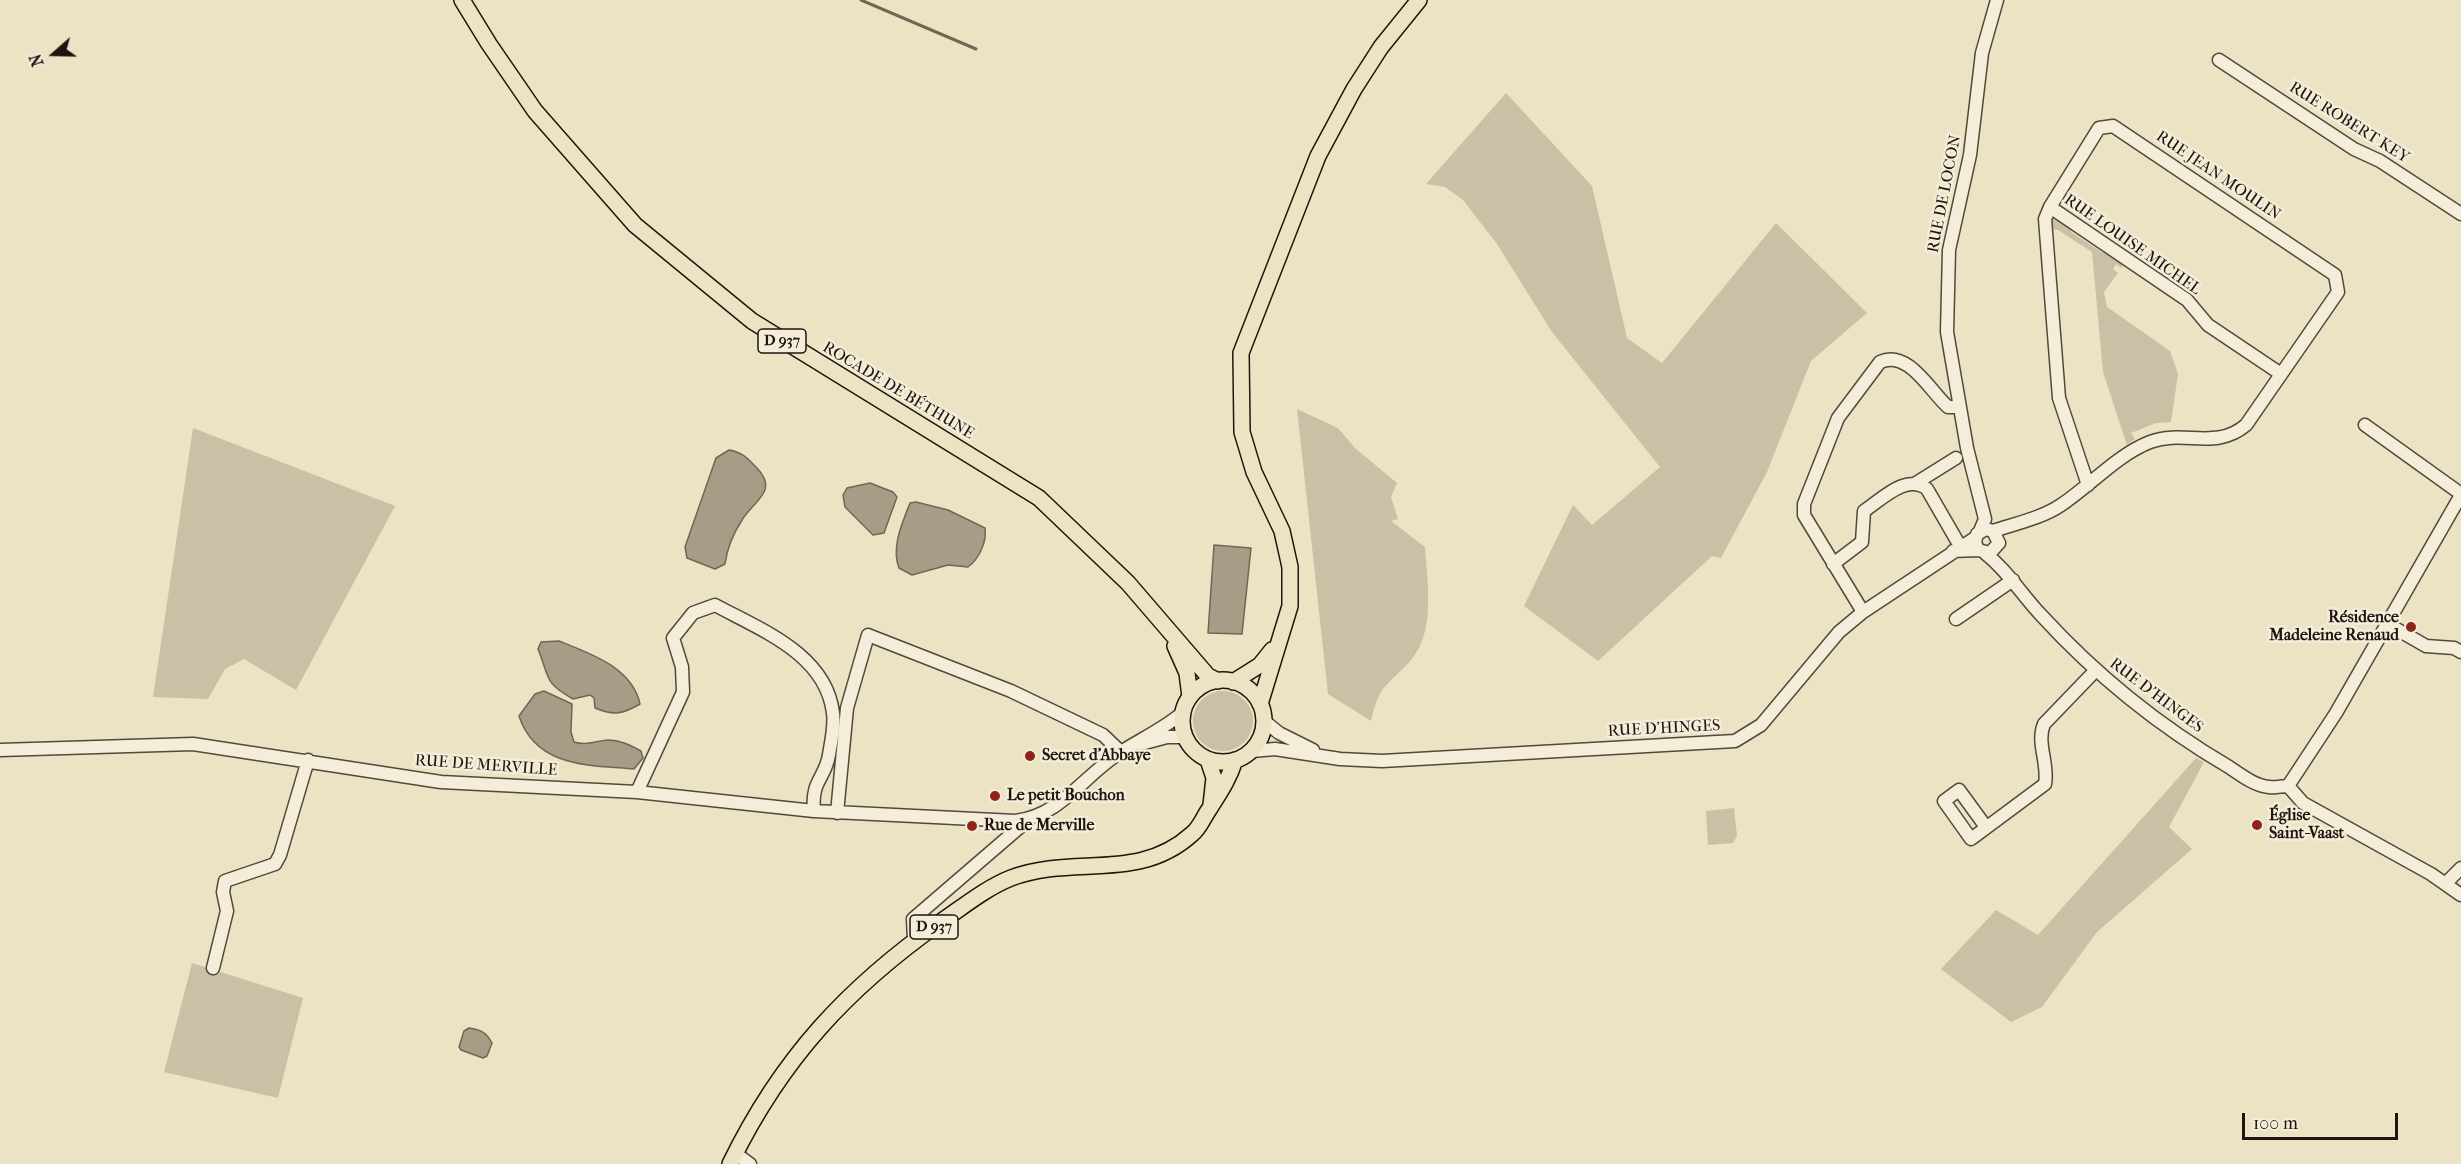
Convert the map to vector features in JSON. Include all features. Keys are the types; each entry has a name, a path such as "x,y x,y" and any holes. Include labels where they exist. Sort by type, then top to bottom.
{"main road":[{"name":"ROCADE DE BÉTHUNE","path":"462,0 489,44 536,111 635,225 752,321 1039,498 1080,535 1160,617 1208,676 1225,681"},
{"path":"1284,631 1260,665 1225,681 1207,684 1190,697 1183,712 1182,724 1185,737 1190,747 1208,760 1222,762 1235,760 1251,751 1262,731 1263,720 1260,704 1265,680 1284,631 1290,606 1290,567 1282,531 1254,472 1242,432 1240,353 1322,149 1381,47 1419,0"},
{"name":"ROCADE DE BÉTHUNE","path":"1160,617 1181,657 1187,673 1190,697"},
{"path":"1225,681 1248,690 1260,704"},
{"name":"D 937","path":"1208,760 1214,778 1211,806"},
{"name":"D 937","path":"733,1159 767,1094 803,1044 850,995 914,940 980,895 1012,878 1095,864 1126,866 1159,857 1194,833 1225,788 1235,760"}],"street":[{"name":"RUE DE LOCON","path":"1987,540 1989,518 1981,500 1967,448 1947,332 1949,250 1970,155 1982,53 1997,0"},
{"name":"RUE ROBERT KEY","path":"2219,60 2354,149 2380,161 2461,214"},
{"name":"RUE JEAN MOULIN","path":"1987,540 2011,525 2058,507 2088,485 2132,450 2153,441 2176,437 2214,439 2234,435 2246,425 2338,292 2335,276 2114,126 2099,128 2050,207 2045,219 2059,398 2088,485"},
{"name":"RUE LOUISE MICHEL","path":"2050,207 2187,300 2208,325 2281,374"},
{"path":"1863,612 1804,515 1804,504 1838,418 1880,362 1888,358 1900,360 1927,383 1948,407 1960,407"},
{"path":"2365,425 2461,494 2336,713 2288,786 2302,803 2461,895"},
{"path":"1916,483 1956,458"},
{"path":"1833,564 1862,542 1863,511 1910,482 1927,489 1956,549"},
{"name":"RUE D'HINGES","path":"1251,751 1275,749 1340,759 1382,761 1735,741 1761,726 1839,632 1863,612 1956,549 1987,540 2004,568 2039,613 2095,670 2197,748 2254,783 2269,788 2288,786"},
{"path":"1956,619 2013,580"},
{"path":"637,792 683,692 682,667 673,638 693,613 715,605 776,638 814,668 823,680 834,714 828,759 813,790 814,812"},
{"path":"2386,623 2426,646 2458,650"},
{"path":"837,813 847,708 868,635 1011,691 1103,735 1126,749"},
{"path":"1986,827 2045,784 2041,732 2044,724 2095,670"},
{"name":"RUE DE MERVILLE","path":"0,750 193,744 441,782 637,792 814,812 1003,821 1028,820 1049,811 1126,749 1183,712"},
{"name":"RUE D'HINGES","path":"1263,720 1302,746 1340,759"},
{"name":"RUE DE MERVILLE","path":"1126,749 1167,737 1185,737"},
{"path":"213,968 227,911 223,892 225,881 275,864 280,855 308,760"},
{"path":"914,940 913,919 1028,820"},
{"path":"2445,884 2461,868"},
{"path":"733,1159 750,1164"}],"shaded area":[{"path":"1506,93 1592,186 1627,338 1662,363 1776,223 1867,313 1811,361 1767,472 1721,558 1712,556 1598,661 1524,606 1573,505 1592,525 1660,467 1552,332 1497,244 1463,200 1445,187 1426,184"},
{"path":"2057,217 2070,225 2071,232 2103,253 2109,251 2125,262 2121,268 2116,264 2113,269 2118,273 2104,292 2107,307 2170,351 2178,374 2171,422 2156,423 2131,433 2135,439 2127,445 2103,372 2092,252 2058,230 2050,229 2050,222"},
{"path":"1297,409 1338,428 1355,448 1397,483 1391,497 1398,519 1391,521 1425,547 1428,606 1424,635 1411,660 1381,692 1371,721 1328,694"},
{"path":"193,428 395,506 296,690 244,659 225,669 208,699 153,697"},
{"path":"729,450 747,458 763,475 766,483 762,495 736,531 725,564 715,569 687,558 685,547 716,458"},
{"path":"870,483 893,492 897,497 884,533 873,535 845,507 843,495 847,488"},
{"path":"916,502 948,510 985,528 985,539 976,560 968,567 948,565 912,575 899,568 896,552 899,536 910,503"},
{"path":"1214,545 1251,548 1242,634 1208,633"},
{"path":"559,641 596,656 619,671 635,691 640,704 623,712 613,713 595,708 594,698 590,695 573,699 563,693 549,678 538,649 541,642"},
{"path":"544,691 572,704 571,732 574,742 583,744 617,741 641,751 643,758 634,769 583,764 551,755 538,746 527,733 519,716 535,694"},
{"path":"1223,691 1244,700 1253,721 1244,742 1223,751 1202,742 1193,721 1202,700"},
{"path":"2196,758 2204,762 2169,827 2192,849 2097,932 2042,1007 2011,1022 1941,969 1996,910 2038,935"},
{"path":"1734,808 1737,836 1733,843 1708,845 1706,811"},
{"path":"192,963 303,998 278,1098 164,1072"},
{"path":"469,1028 483,1032 490,1039 492,1043 487,1056 483,1058 461,1050 459,1047 464,1031"}],"waterway":[{"path":"861,0 976,49"}],"place":[{"name":"Résidence Madeleine Renaud","path":"2411,627"},
{"name":"Secret d'Abbaye","path":"1030,756"},
{"name":"Le petit Bouchon","path":"995,796"},
{"name":"Église Saint-Vaast","path":"2257,825"},
{"name":"Rue de Merville","path":"972,826"}]}
